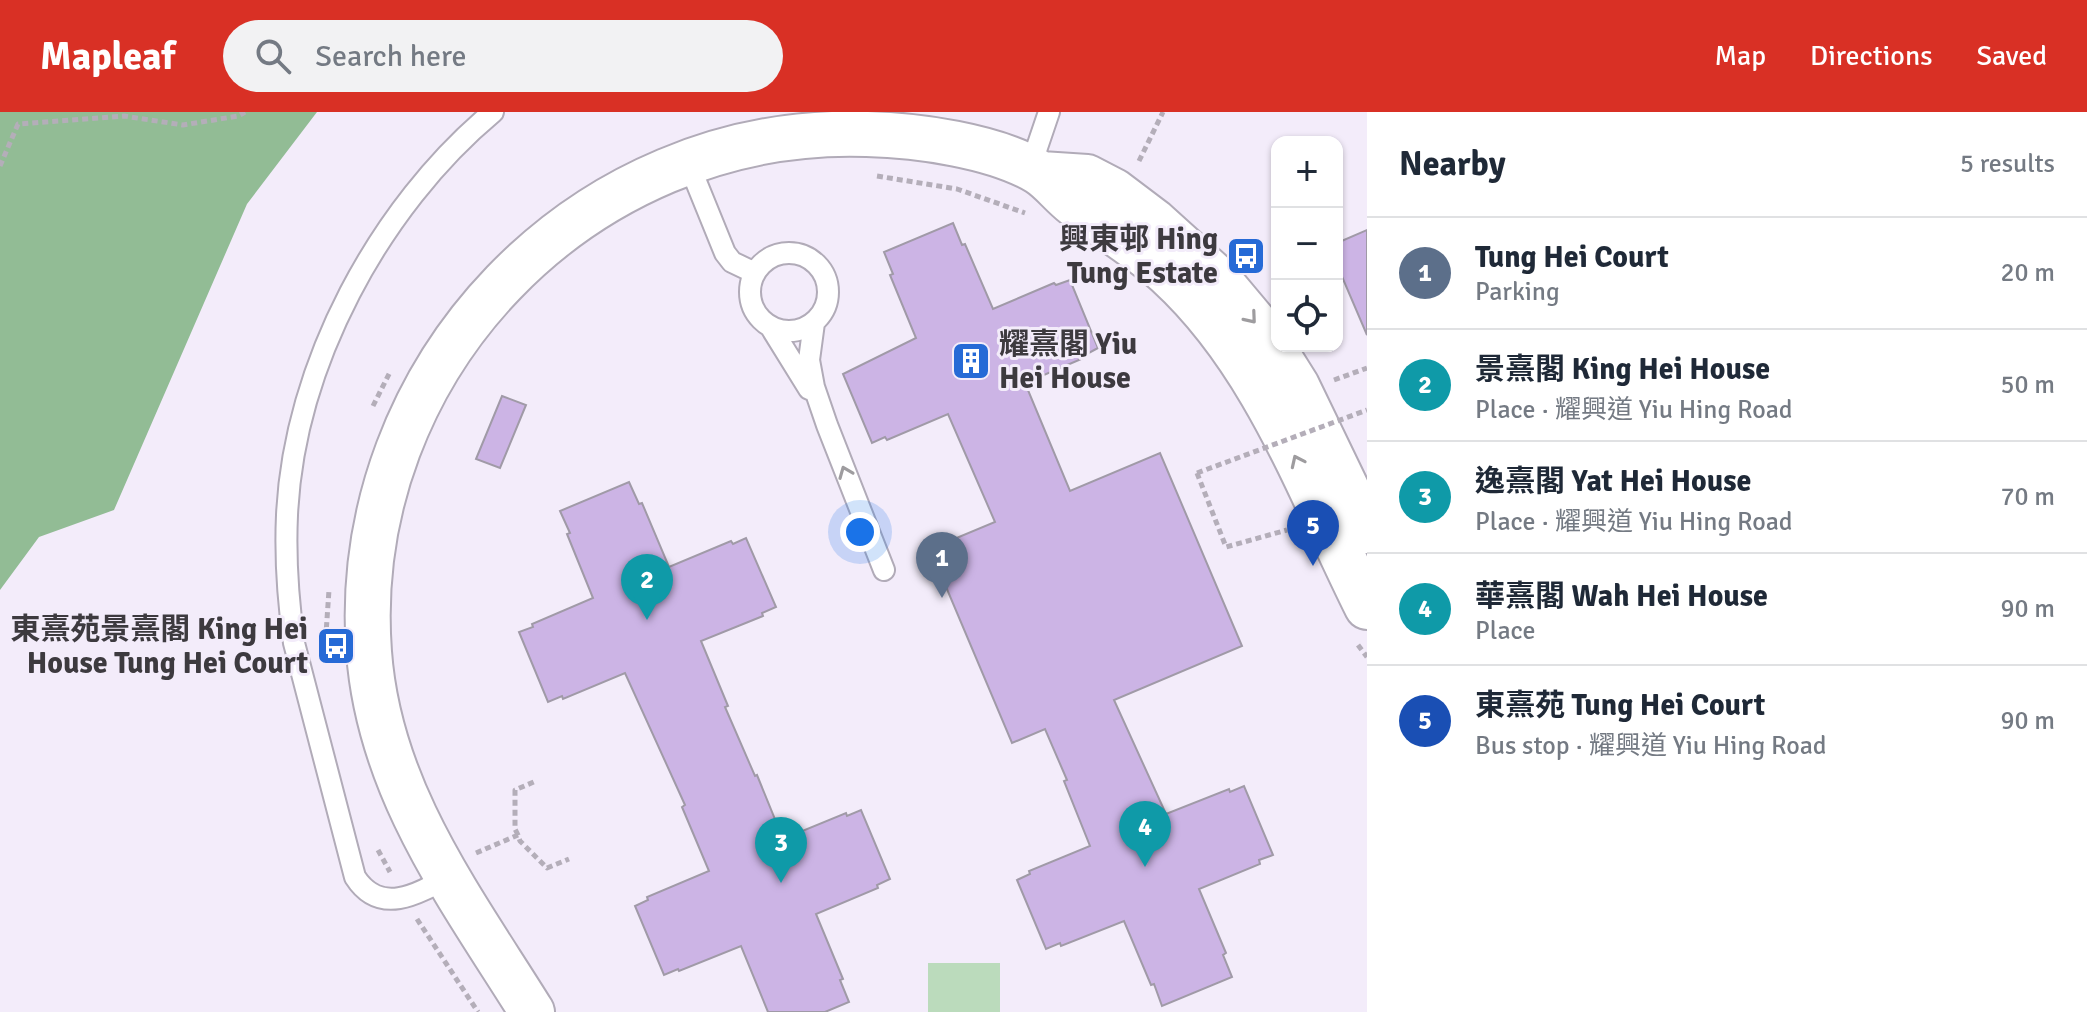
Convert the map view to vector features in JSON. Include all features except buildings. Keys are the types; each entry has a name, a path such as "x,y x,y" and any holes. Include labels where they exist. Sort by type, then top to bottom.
{"street":[{"path":"532,1012 470,859 418,826 381,725 369,654 369,586 379,511 401,440 432,374 477,311 561,230 656,174 764,141 820,134 890,134 963,146 1036,171 1087,177 1114,191 1155,222 1218,279 1265,335 1297,386 1359,548 1358,620"}],"lane":[{"path":"470,859 422,892 404,898 387,898 369,892 361,886 351,868 294,643 289,605 287,512 293,466 312,387 335,324 371,256 428,174 493,112"},
{"path":"1036,171 1049,112"},
{"path":"688,162 725,253 732,262 755,273"},
{"path":"827,425 793,360 770,326 760,319 750,297 755,273 762,263 785,253 798,253 820,266 829,289 828,302 814,323 809,360 827,425 884,570"},
{"path":"770,326 793,331 814,323"}],"path":[{"path":"0,166 18,124 124,116 183,125 238,116 245,112"},
{"path":"1133,173 1163,112"},
{"path":"874,176 957,189 1034,217"},
{"path":"368,420 377,393 391,370"},
{"path":"1287,530 1226,547 1197,473 1367,410"},
{"path":"1249,446 1254,459"},
{"path":"1282,520 1295,543"},
{"path":"323,663 330,584"},
{"path":"1358,620 1367,657"},
{"path":"536,781 515,790 515,829 520,841 547,868 569,859"},
{"path":"470,859 518,835"},
{"path":"371,837 404,898 478,1012"}],"green space":[{"path":"0,112 317,112 247,204 114,510 39,537 0,590"},
{"path":"928,963 1000,963 1000,1012 928,1012"}],"place":[{"name":"興東邨 Hing Tung Estate","path":"1246,256"},
{"name":"耀熹閣 Yiu Hei House","path":"971,361"},
{"name":"東熹苑 Tung Hei Court","path":"1313,566"},
{"name":"Tung Hei Court","path":"942,598"},
{"name":"景熹閣 King Hei House","path":"647,620"},
{"name":"東熹苑景熹閣 King Hei House Tung Hei Court","path":"336,646"},
{"name":"華熹閣 Wah Hei House","path":"1145,867"},
{"name":"逸熹閣 Yat Hei House","path":"781,883"}]}
